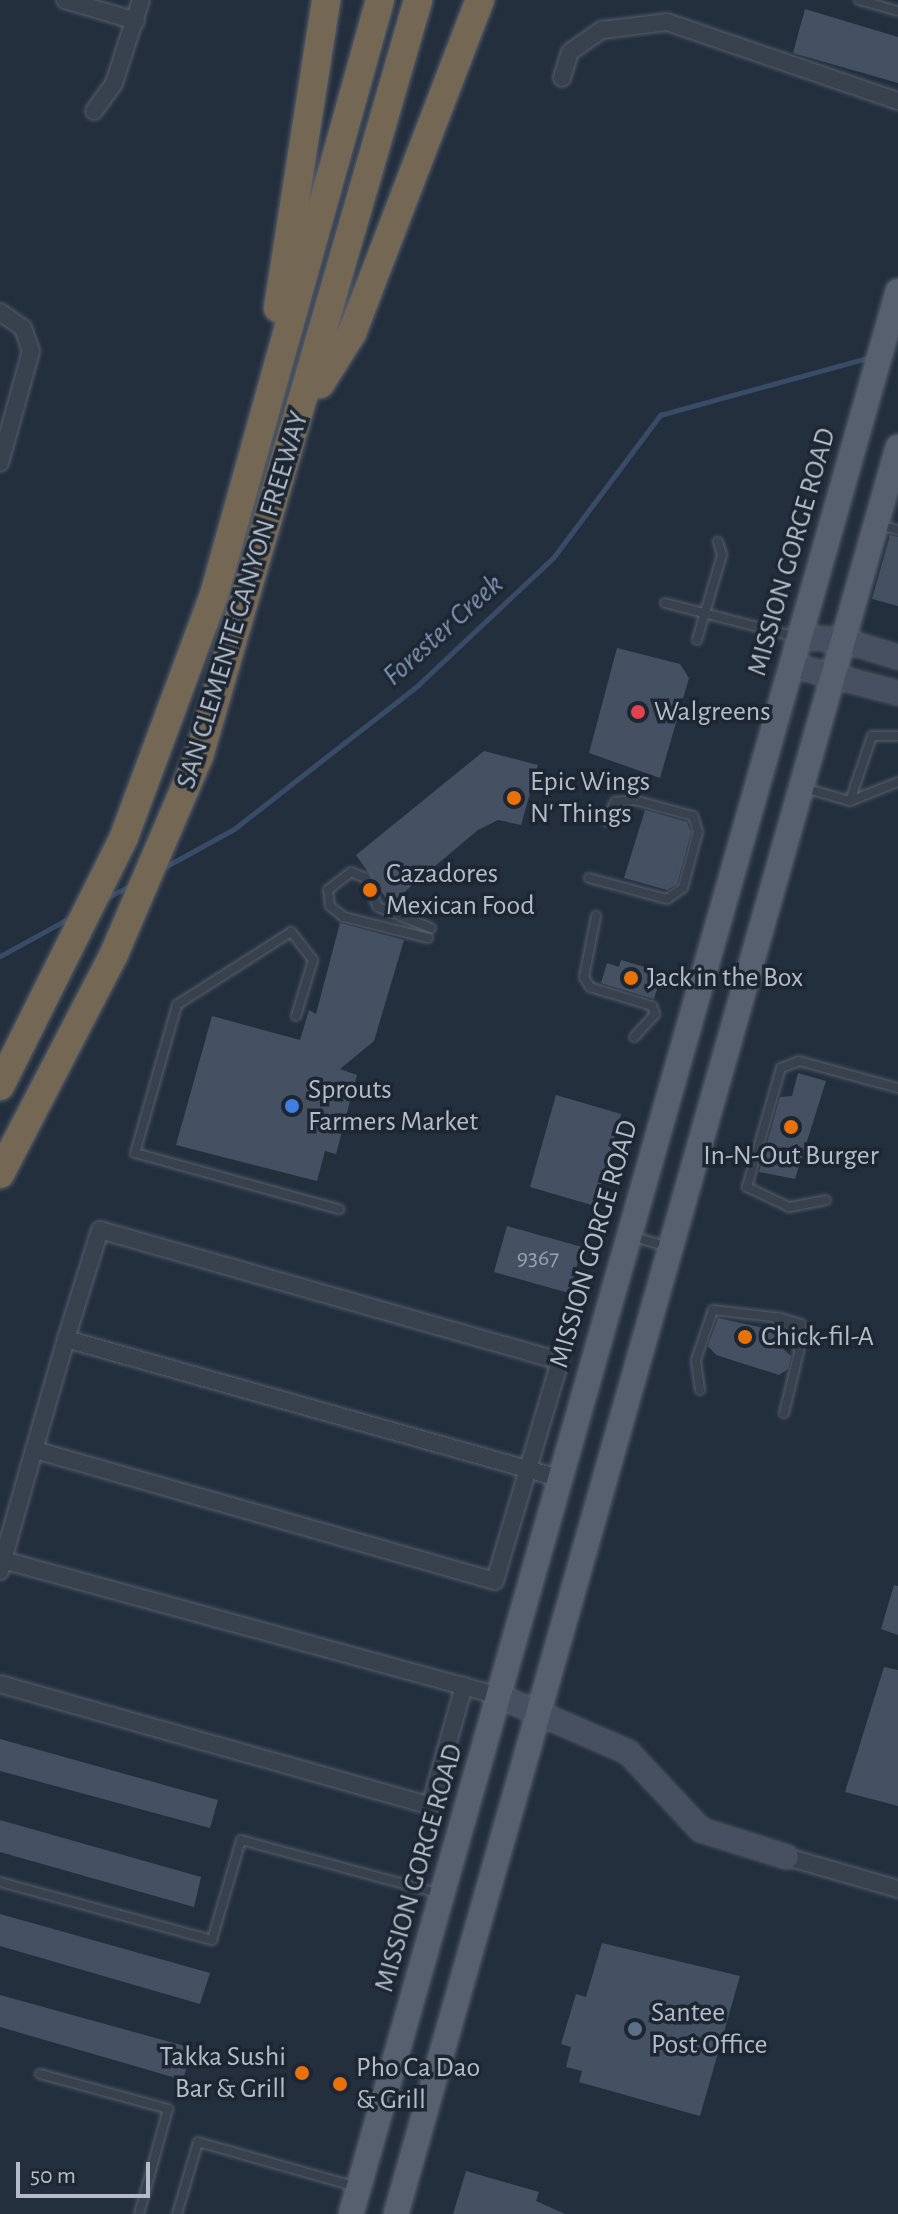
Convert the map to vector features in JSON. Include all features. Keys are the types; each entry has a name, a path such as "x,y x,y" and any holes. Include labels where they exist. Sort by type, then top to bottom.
{"highway":[{"path":"259,431 326,0"},
{"name":"SAN CLEMENTE CANYON FREEWAY","path":"0,1086 67,960 163,740 214,595 378,0"},
{"name":"SAN CLEMENTE CANYON FREEWAY","path":"0,1174 69,1049 215,706 303,412 418,0"},
{"path":"303,412 352,333 480,0"}],"main road":[{"name":"MISSION GORGE ROAD","path":"351,2214 895,301"},
{"path":"396,2214 831,676 887,527 896,452"}],"street":[{"path":"65,0 136,21"},
{"path":"94,111 114,83 141,0"},
{"path":"562,78 570,52 602,30 667,22 898,101"},
{"path":"0,312 23,328 31,351 0,463"},
{"path":"797,637 842,640 898,657"},
{"path":"791,665 898,693"},
{"path":"34,1450 495,1581 560,1361 100,1230 66,1339 34,1450 2,1565 499,1696 628,1752 701,1830 898,1889"},
{"path":"66,1339 559,1478"},
{"path":"0,1684 430,1806 464,1686"}],"lane":[{"path":"859,0 898,11"},
{"path":"697,640 722,555 718,542"},
{"path":"665,603 797,637"},
{"path":"850,801 872,736 898,736"},
{"path":"800,787 850,801 898,782"},
{"path":"589,878 667,899 683,888 698,832 693,816 634,800 615,802 606,821"},
{"path":"428,938 344,917 330,906 328,890 351,872 366,878 378,907 431,928"},
{"path":"596,916 584,977 590,987 652,1006 655,1014 634,1037"},
{"path":"296,1016 313,960 291,932 177,1005 135,1153 339,1209"},
{"path":"826,1200 789,1207 747,1187 781,1068 799,1061 898,1088"},
{"path":"628,1235 670,1247"},
{"path":"700,1390 696,1360 713,1310 773,1317 801,1324 799,1352 784,1413"},
{"path":"0,1882 212,1940 241,1840 442,1894"},
{"path":"40,2074 168,2109 139,2214"},
{"path":"177,2214 198,2142 359,2188"}],"building":[{"path":"805,9 898,37 898,83 793,53"},
{"path":"890,535 898,537 898,606 872,599"},
{"name":"Walgreens","path":"617,648 680,664 689,678 660,778 589,753"},
{"path":"484,751 538,765 521,825 498,820 478,830 390,904 356,855"},
{"path":"645,810 687,822 691,832 677,884 667,890 624,878"},
{"path":"340,923 404,940 374,1041 340,1069 357,1075 336,1154 325,1151 317,1181 176,1145 212,1016 300,1040 309,1010 316,1014"},
{"name":"Jack in the Box","path":"621,960 662,972 654,999 601,983 607,963 619,967"},
{"name":"In-N-Out Burger","path":"798,1073 826,1081 795,1179 759,1172 780,1097 792,1096"},
{"path":"556,1095 621,1114 595,1206 530,1187"},
{"path":"507,1226 582,1247 569,1293 494,1272"},
{"name":"Chick-fil-A","path":"718,1318 782,1332 778,1344 791,1356 788,1369 779,1375 716,1355 708,1346"},
{"path":"894,1585 898,1586 898,1635 881,1629"},
{"path":"884,1667 898,1670 898,1806 845,1792"},
{"path":"0,1739 218,1800 210,1828 0,1771"},
{"path":"0,1820 201,1877 194,1907 0,1852"},
{"path":"0,1914 210,1973 200,2004 0,1946"},
{"path":"602,1943 740,1976 700,2116 579,2082 582,2071 566,2067 571,2047 561,2044 576,1994 586,1997"},
{"path":"0,1995 192,2048 183,2080 0,2027"},
{"path":"466,2171 539,2192 536,2201 565,2214 453,2214"}],"waterway":[{"name":"Forester Creek","path":"163,868 234,829 418,685 553,558 660,415 871,357"},
{"name":"Forester Creek","path":"106,898 133,884"},
{"name":"Forester Creek","path":"0,956 73,916"}],"place":[{"name":"Walgreens","path":"638,712"},
{"name":"Epic Wings N' Things","path":"514,798"},
{"name":"Cazadores Mexican Food","path":"370,890"},
{"name":"Jack in the Box","path":"631,978"},
{"name":"Sprouts Farmers Market","path":"292,1106"},
{"name":"In-N-Out Burger","path":"791,1127"},
{"name":"Chick-fil-A","path":"745,1337"},
{"name":"Santee Post Office","path":"635,2029"},
{"name":"Takka Sushi Bar & Grill","path":"302,2073"},
{"name":"Pho Ca Dao & Grill","path":"340,2084"}]}
